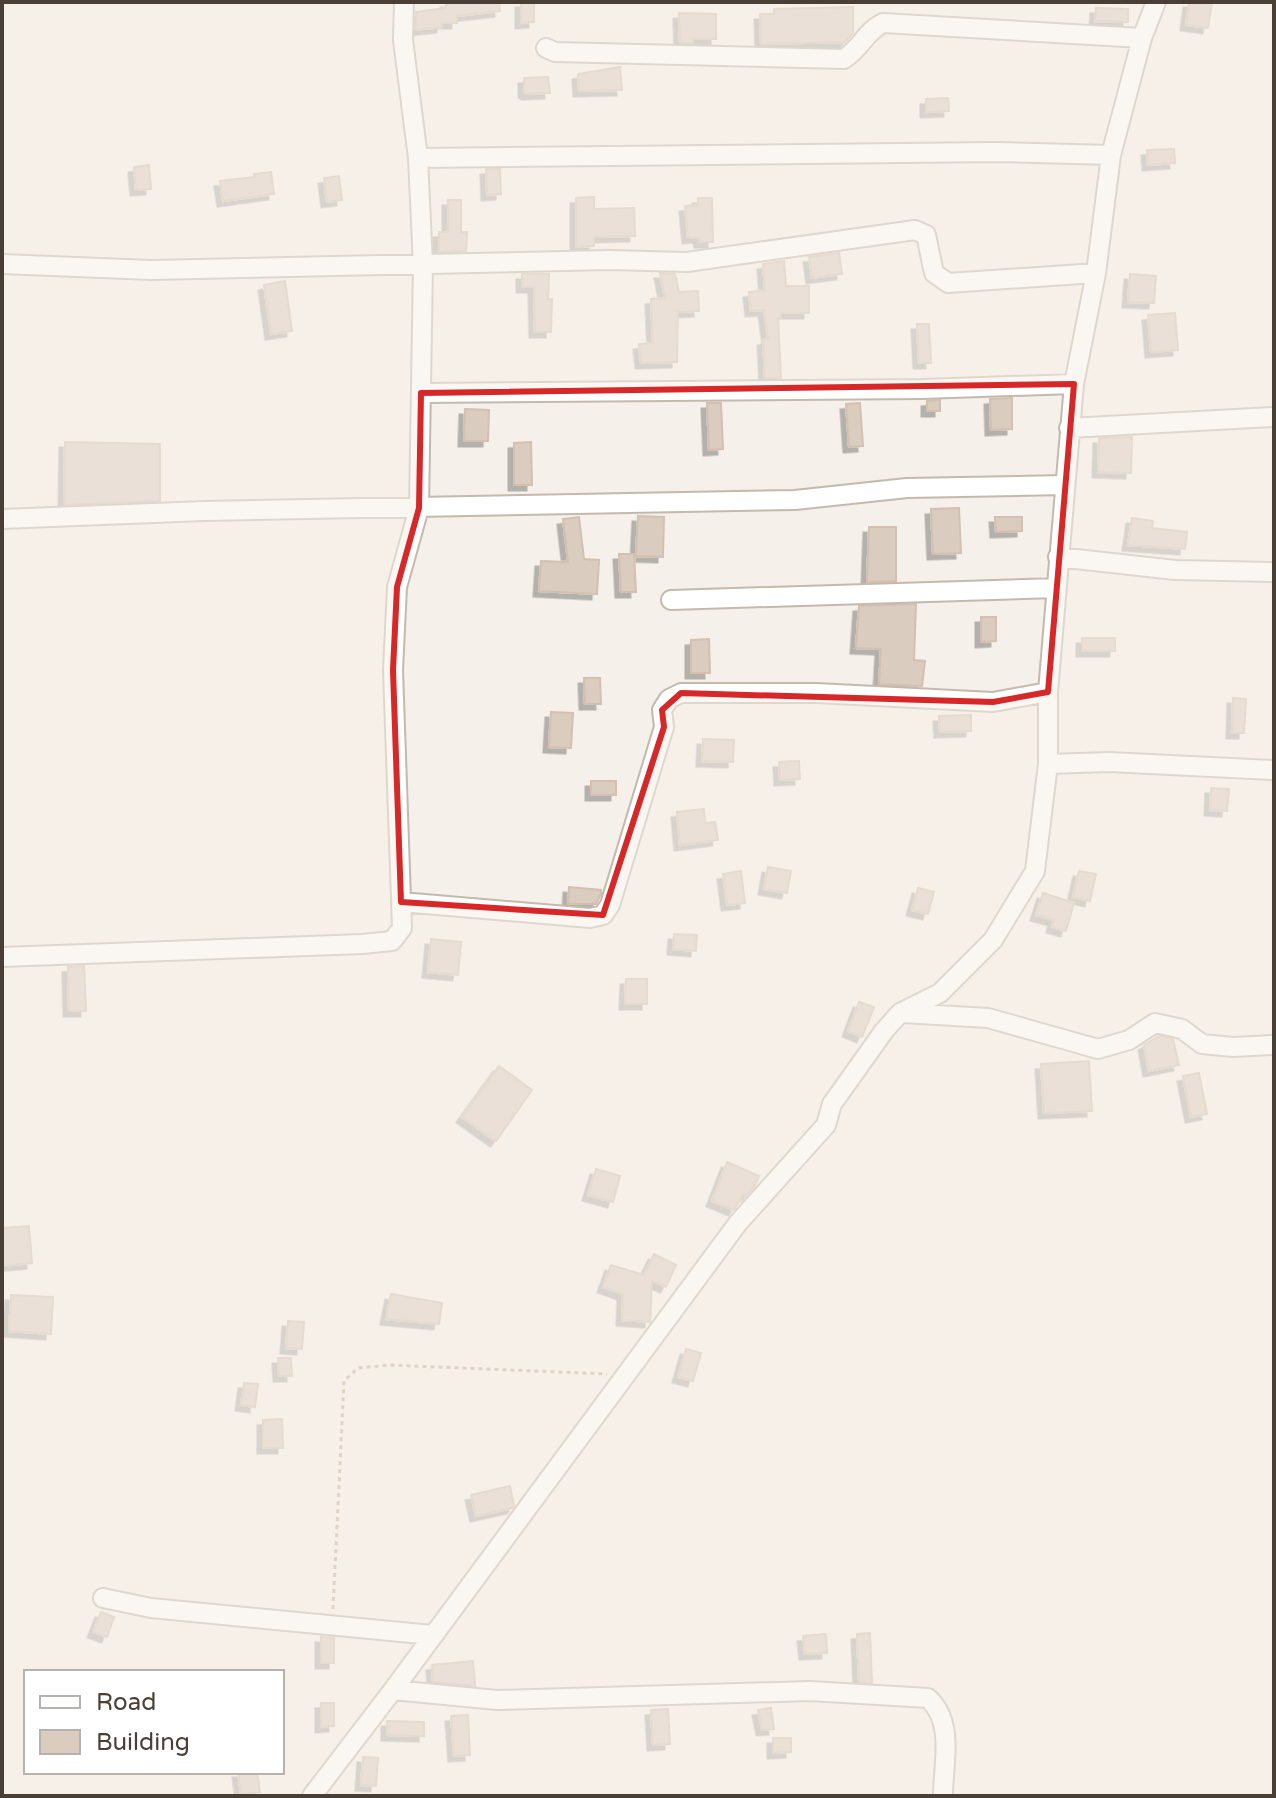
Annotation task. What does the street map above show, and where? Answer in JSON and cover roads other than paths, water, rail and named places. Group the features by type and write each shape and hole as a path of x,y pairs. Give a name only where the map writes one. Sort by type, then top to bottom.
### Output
{"street":[{"path":"2,957 392,941 402,928 393,670 397,587 419,508 423,265 418,158 403,40 404,2"},
{"path":"312,1796 738,1223 826,1125 832,1104 849,1078 900,1013 940,993 993,940 1035,871 1048,764 1048,692 1074,384 1096,273 1111,155 1142,38 1156,2"},
{"path":"546,48 555,52 844,59 859,49 873,28 883,23 1142,38"},
{"path":"418,158 996,152 1111,155"},
{"path":"2,264 151,270 609,260 687,262 915,230 926,235 934,273 948,283 1096,273"},
{"path":"421,393 922,389 1074,384"},
{"path":"1069,428 1274,417"},
{"path":"2,519 204,511 795,500 907,488 1065,485"},
{"path":"1058,557 1175,570 1274,572"},
{"path":"671,600 1057,588"},
{"path":"401,902 590,918 603,915 610,905 664,727 662,710 669,699 681,693 816,693 993,702 1048,692"},
{"path":"1048,764 1109,762 1274,770"},
{"path":"900,1013 988,1018 1098,1049 1129,1040 1155,1023 1182,1029 1202,1044 1233,1047 1274,1045"},
{"path":"103,1598 151,1608 432,1635"},
{"path":"393,1690 497,1700 810,1691 928,1698 940,1709 946,1734 943,1796"}]}
